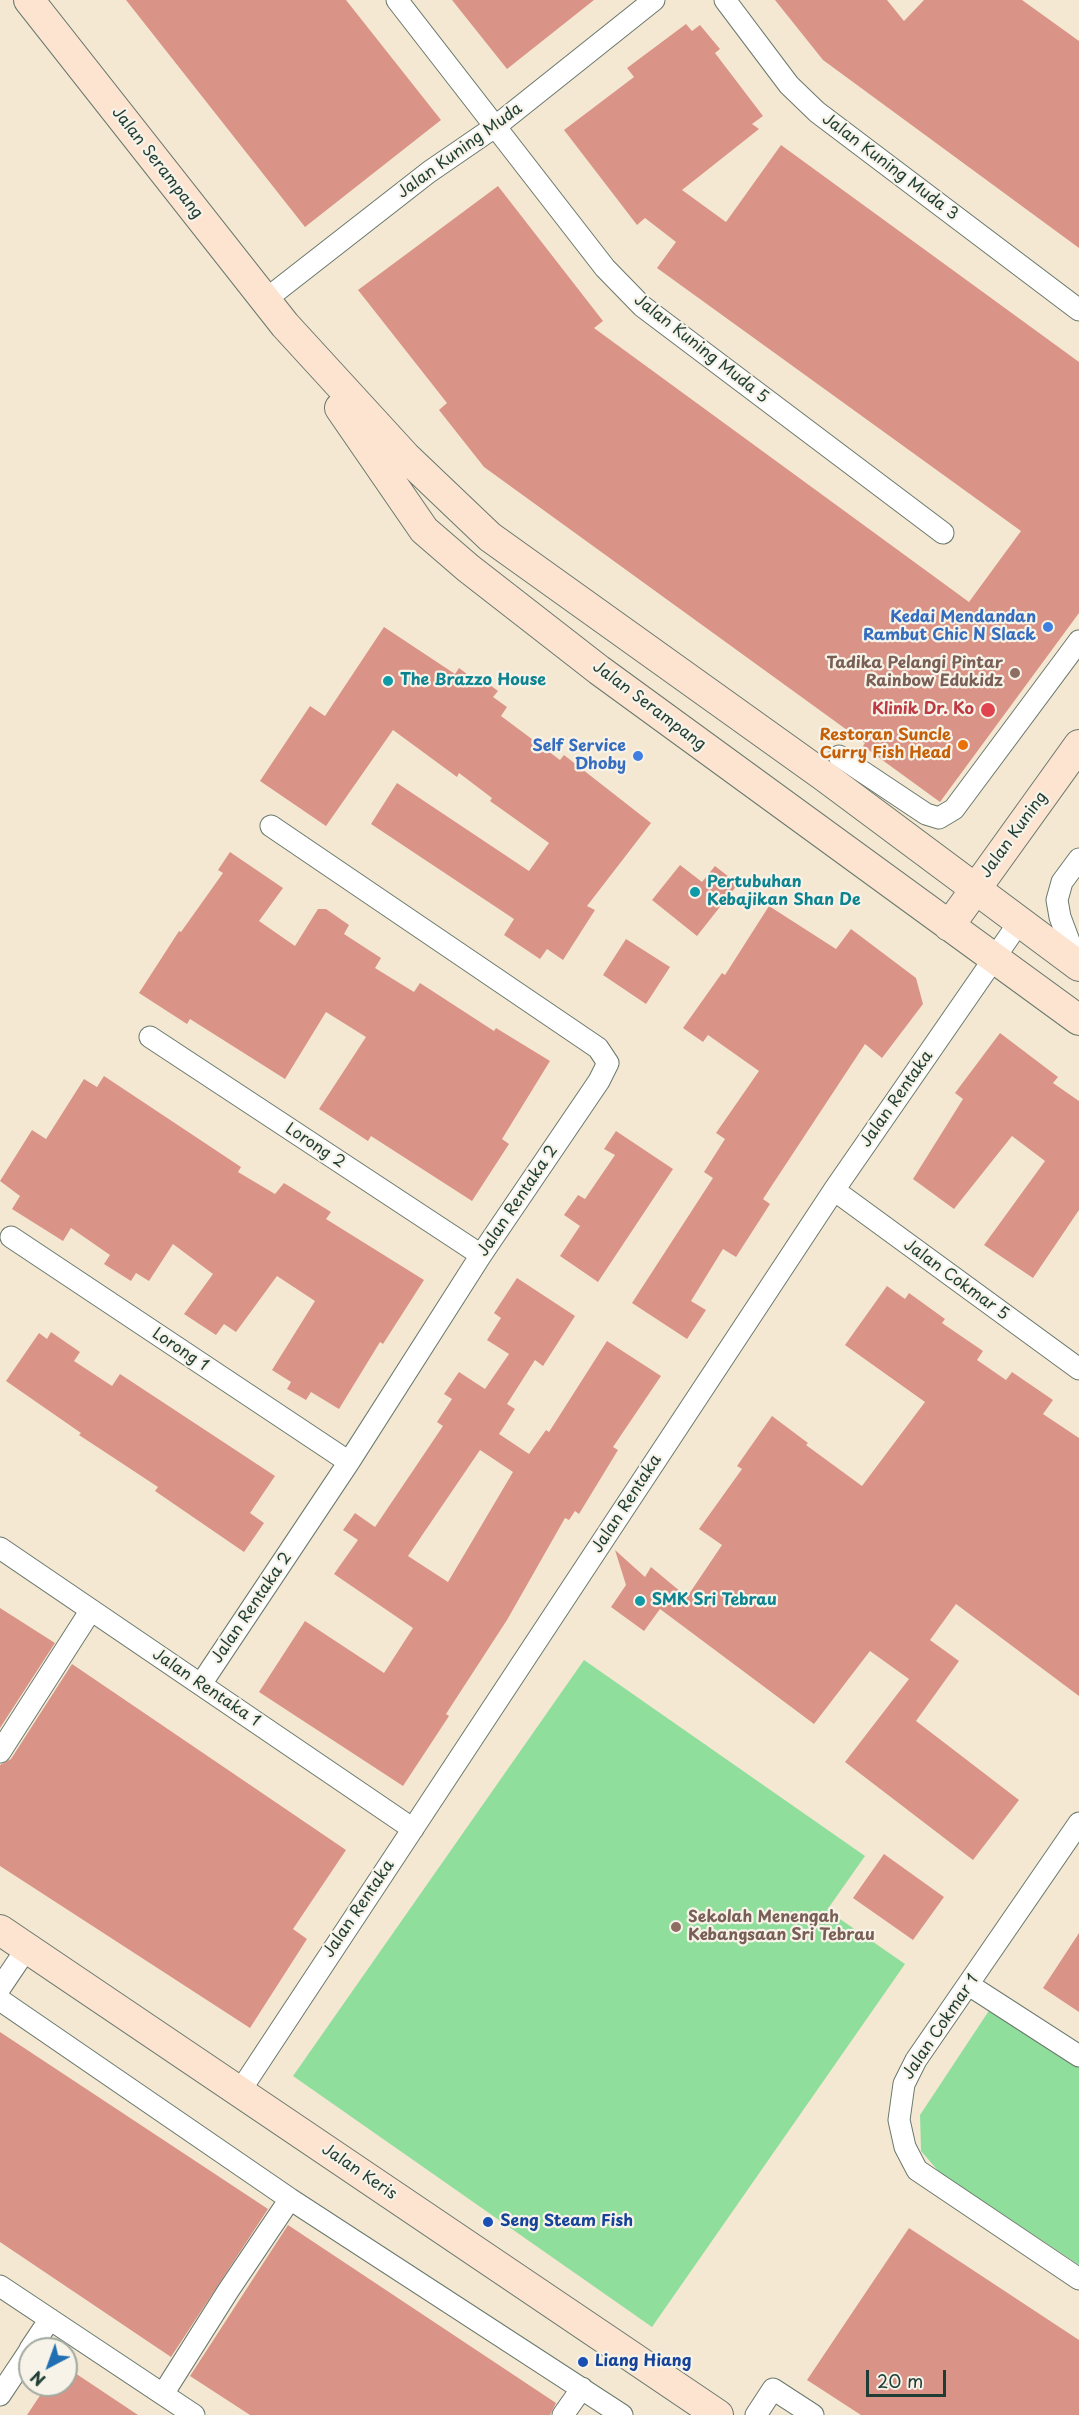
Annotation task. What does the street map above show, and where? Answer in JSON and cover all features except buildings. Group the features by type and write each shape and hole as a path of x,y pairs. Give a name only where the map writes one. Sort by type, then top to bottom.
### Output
{"main road":[{"name":"Jalan Serampang","path":"29,0 285,325 405,456 490,537 976,888 1079,966"},
{"name":"Jalan Serampang","path":"285,325 424,530 468,568 599,669 1079,1020"},
{"name":"Jalan Kuning","path":"950,926 1079,745"},
{"name":"Jalan Keris","path":"0,1930 718,2415"}],"street":[{"name":"Jalan Kuning Muda 5","path":"397,0 604,268 642,306 943,533"},
{"name":"Jalan Kuning Muda","path":"265,300 429,172 496,126 654,0"},
{"name":"Jalan Kuning Muda 3","path":"725,0 789,85 817,112 1079,310"},
{"path":"839,756 926,814 939,818 954,809 1079,641"},
{"name":"Jalan Rentaka 2","path":"201,1684 349,1462 481,1255 599,1081 608,1064 598,1048 271,826"},
{"path":"1079,859 1062,882 1058,900 1060,917 1079,966"},
{"name":"Jalan Rentaka","path":"240,2091 834,1190 1020,921"},
{"name":"Lorong 2","path":"150,1037 481,1255"},
{"name":"Jalan Cokmar 5","path":"834,1190 1079,1369"},
{"name":"Lorong 1","path":"11,1237 349,1462"},
{"name":"Jalan Rentaka 1","path":"0,1548 413,1829"},
{"path":"0,1752 91,1610"},
{"name":"Jalan Cokmar 1","path":"1079,1823 916,2060 904,2084 899,2120 905,2148 917,2170 1079,2279"},
{"path":"0,1988 27,1948"},
{"path":"969,1985 1079,2056"},
{"path":"0,2000 290,2199 622,2415"},
{"path":"163,2394 290,2199"},
{"path":"0,2286 195,2415"},
{"path":"38,2337 50,2319"},
{"path":"0,2395 18,2367"},
{"path":"563,2415 582,2388"},
{"path":"756,2415 774,2389 813,2415"}],"green space":[{"path":"584,1660 865,1856 827,1910 905,1964 652,2327 293,2076"},
{"path":"998,1997 1079,2049 1079,2265 940,2173 921,2151 920,2115"}],"place":[{"name":"Kedai Mendandan Rambut Chic N Slack","path":"1048,627"},
{"name":"Tadika Pelangi Pintar Rainbow Edukidz","path":"1015,673"},
{"name":"The Brazzo House","path":"388,681"},
{"name":"Klinik Dr. Ko","path":"988,710"},
{"name":"Restoran Suncle Curry Fish Head","path":"963,745"},
{"name":"Self Service Dhoby","path":"638,756"},
{"name":"Pertubuhan Kebajikan Shan De","path":"695,892"},
{"name":"SMK Sri Tebrau","path":"640,1601"},
{"name":"Sekolah Menengah Kebangsaan Sri Tebrau","path":"676,1927"},
{"name":"Seng Steam Fish","path":"488,2222"},
{"name":"Liang Hiang","path":"583,2362"}]}
